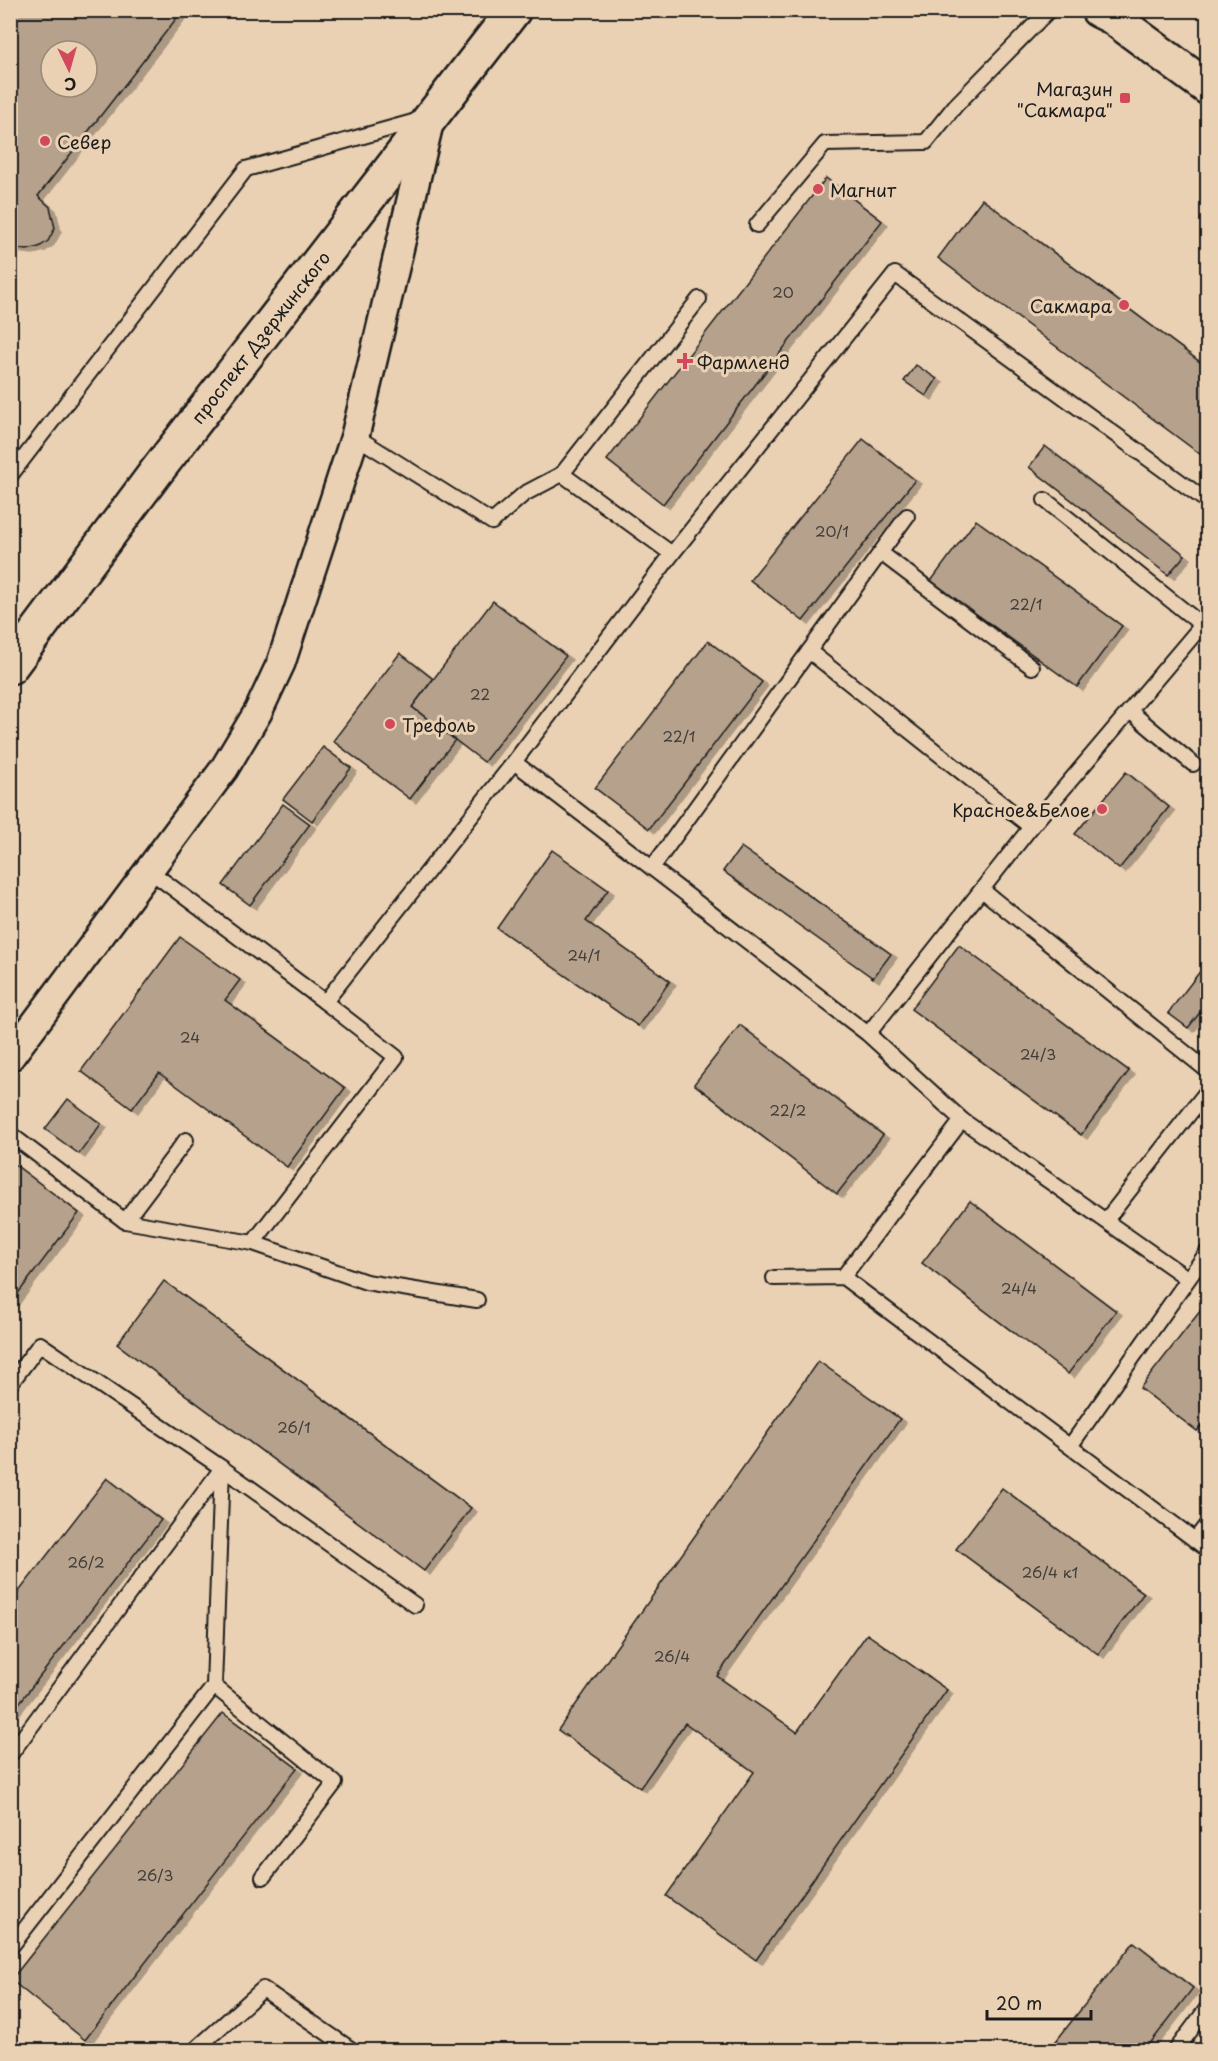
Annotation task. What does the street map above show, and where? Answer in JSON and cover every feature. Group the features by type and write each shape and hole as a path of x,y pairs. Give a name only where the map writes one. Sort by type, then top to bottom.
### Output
{"main road":[{"name":"проспект Дзержинского","path":"10,667 156,472 514,10"},
{"path":"1105,13 1208,88"}],"street":[{"path":"10,1057 224,769 258,712 281,663 355,436 431,117"}],"lane":[{"path":"757,225 825,144 926,142 954,106 1049,10"},
{"path":"10,476 246,169 431,117"},
{"path":"325,1002 514,762 672,554 896,274 1208,502"},
{"path":"355,436 492,522 525,494 562,474 699,298"},
{"path":"562,474 672,554"},
{"path":"868,1034 1031,827 1131,712 1205,621 1045,500"},
{"path":"652,868 907,516"},
{"path":"882,553 1032,667"},
{"path":"809,651 1031,827"},
{"path":"1131,712 1193,764"},
{"path":"514,762 868,1034 962,1120 1107,1219 1187,1278"},
{"path":"150,871 396,1057 253,1243"},
{"path":"982,890 1208,1071"},
{"path":"1107,1219 1208,1090"},
{"path":"843,1277 962,1120"},
{"path":"10,1134 125,1221 253,1243 366,1282 477,1300"},
{"path":"125,1221 186,1140"},
{"path":"1071,1445 1208,1251"},
{"path":"774,1278 843,1277 1071,1445 1208,1550"},
{"path":"10,1384 40,1344 222,1468 415,1605"},
{"path":"10,1948 214,1686 222,1468"},
{"path":"10,1755 222,1468"},
{"path":"1195,1540 1208,1523"},
{"path":"214,1686 334,1783 263,1877"},
{"path":"195,2050 263,1989 352,2050"},
{"path":"1176,2050 1208,2007"}],"building":[{"name":"Север","path":"10,10 183,10 38,196 50,207 55,228 48,241 39,247 27,250 10,248"},
{"path":"826,178 882,221 663,504 607,460"},
{"path":"982,199 1208,368 1208,460 938,258"},
{"path":"916,365 937,379 926,396 904,381"},
{"path":"863,439 915,480 803,621 750,580"},
{"path":"1045,446 1185,555 1168,575 1029,467"},
{"path":"976,520 1122,626 1077,687 931,581"},
{"path":"493,601 566,656 484,762 412,707"},
{"path":"708,641 762,682 649,829 595,788"},
{"name":"Трефоль","path":"400,653 433,679 412,707 455,740 410,799 333,741"},
{"path":"323,747 351,768 312,821 283,799"},
{"path":"1126,772 1169,807 1119,869 1075,834"},
{"path":"283,804 310,824 250,905 223,885"},
{"path":"741,847 891,954 873,978 723,871"},
{"path":"552,850 608,890 586,921 670,981 638,1026 497,928"},
{"path":"180,937 240,980 225,1000 345,1088 287,1167 159,1073 132,1109 81,1071"},
{"path":"959,945 1129,1071 1081,1135 911,1009"},
{"path":"1208,961 1208,1002 1188,1028 1168,1013"},
{"path":"740,1025 883,1135 837,1194 694,1084"},
{"path":"68,1099 101,1124 79,1154 45,1129"},
{"path":"10,1161 79,1213 10,1304"},
{"path":"970,1201 1116,1311 1068,1374 922,1263"},
{"path":"164,1281 471,1508 424,1571 117,1344"},
{"path":"1208,1301 1208,1417 1197,1431 1140,1388"},
{"path":"818,1361 900,1419 717,1676 797,1732 867,1634 947,1690 756,1960 666,1896 754,1772 685,1723 640,1788 558,1730"},
{"path":"107,1478 161,1520 10,1715 10,1603"},
{"path":"1002,1488 1144,1593 1098,1654 956,1549"},
{"path":"223,1713 297,1768 85,2040 11,1980"},
{"path":"1134,1942 1193,1988 1145,2050 1049,2050"}],"place":[{"name":"Магазин \"Сакмара\"","path":"1125,98"},
{"name":"Север","path":"45,141"},
{"name":"Магнит","path":"818,189"},
{"name":"Сакмара","path":"1124,305"},
{"name":"Фармленд","path":"685,361"},
{"name":"Трефоль","path":"390,724"},
{"name":"Красное&Белое","path":"1102,809"}]}
